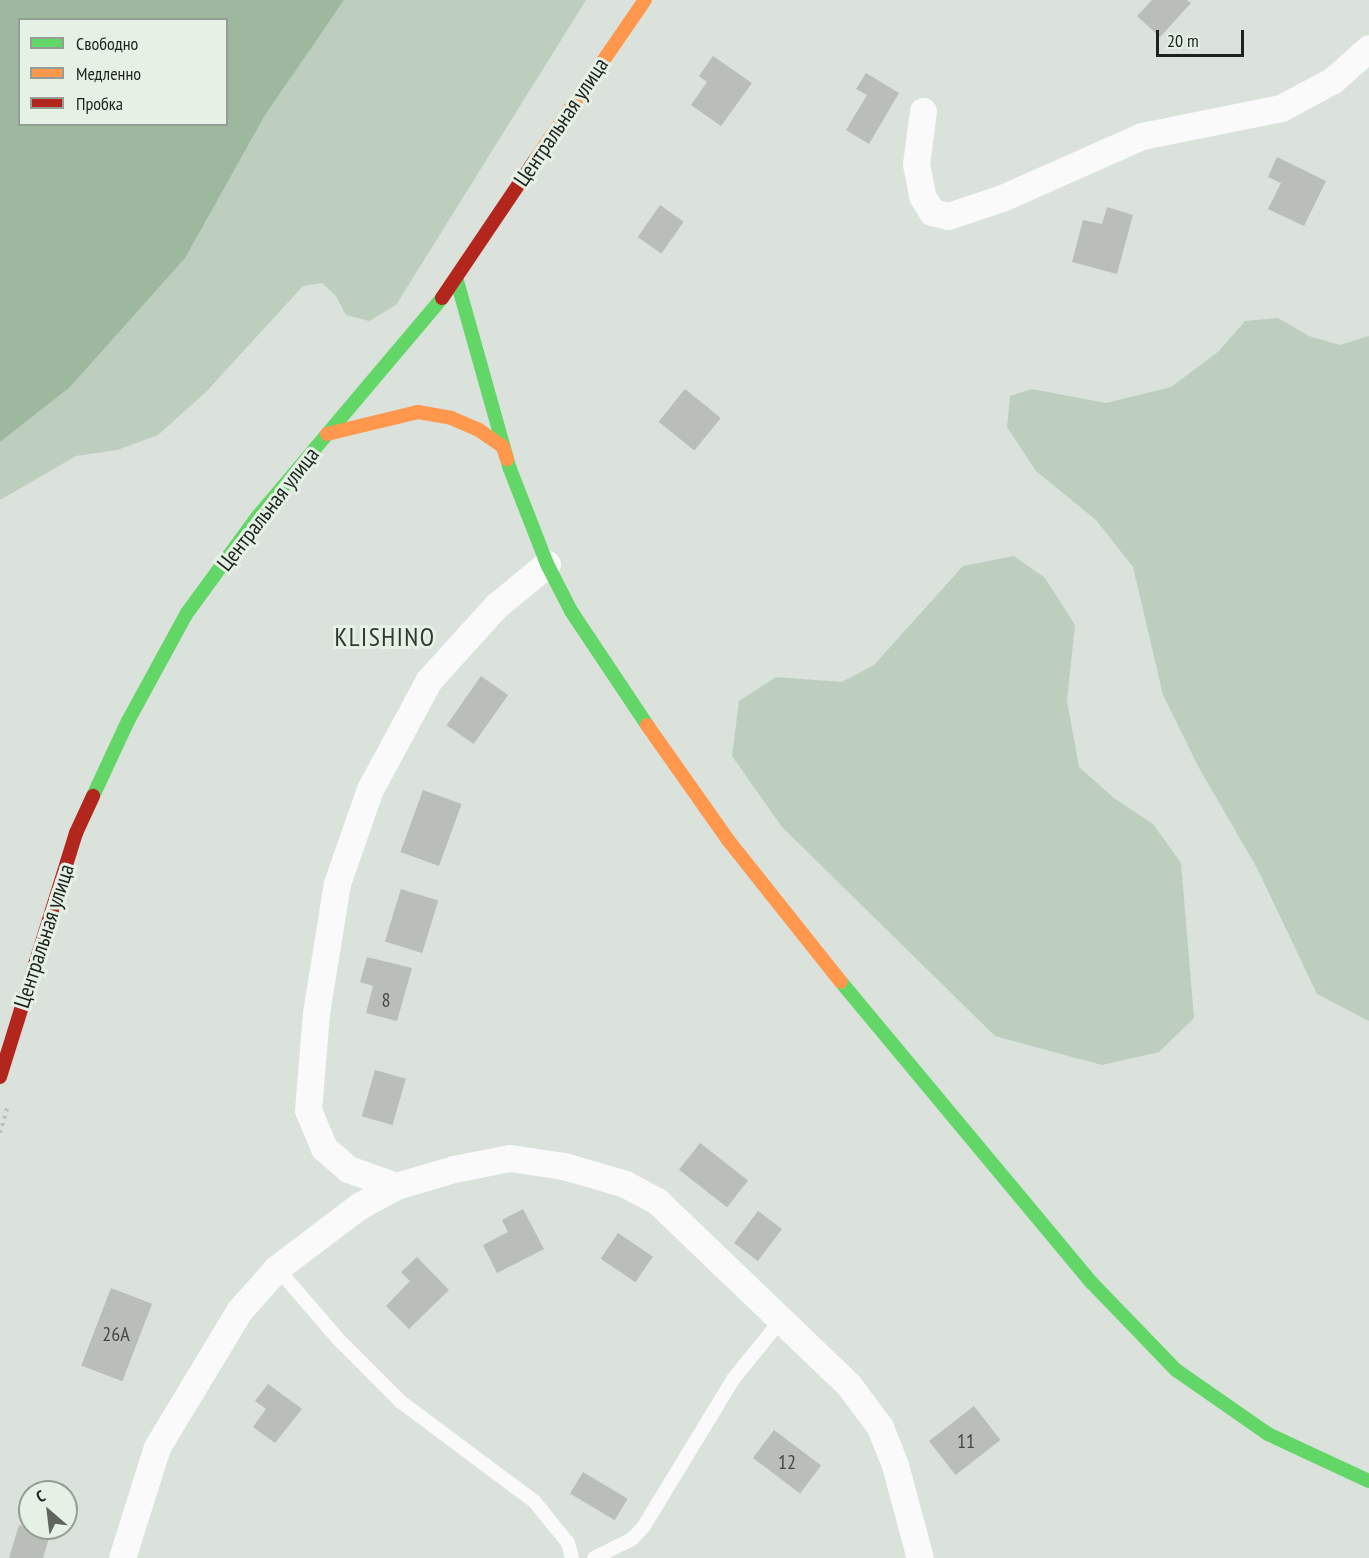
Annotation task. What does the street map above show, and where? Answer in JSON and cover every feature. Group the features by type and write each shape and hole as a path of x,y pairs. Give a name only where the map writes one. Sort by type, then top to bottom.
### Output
{"main road":[{"name":"Центральная улица","path":"0,1077 76,833 128,721 188,613 258,516 457,281 573,102 645,0"},
{"path":"457,281 510,469"},
{"path":"327,434 389,416 418,412 451,418 502,447 547,564 571,611 616,682 728,840 832,972 1092,1283 1176,1370 1268,1434 1369,1481"}],"street":[{"path":"922,111 916,164 922,196 932,212 948,216 1002,198 1142,136 1281,108 1333,80 1369,48"},
{"path":"396,1186 348,1169 324,1148 308,1110 316,1013 337,883 370,789 429,680 496,606 547,564"},
{"path":"122,1558 157,1447 239,1311 277,1268 359,1206 396,1186 454,1169 510,1158 564,1166 625,1184 657,1201 782,1319 848,1384 880,1427 896,1465 920,1558"}],"lane":[{"path":"277,1268 339,1340 401,1402 534,1501 568,1543 572,1558"},
{"path":"594,1558 632,1539 644,1526 734,1378 782,1319"}],"path":[{"path":"0,1133 10,1099"}],"shaded area":[{"path":"0,0 344,0 265,115 185,258 69,388 0,442"},
{"path":"344,0 586,0 396,305 369,321 346,315 336,296 322,283 303,286 206,392 158,435 117,450 76,456 0,500 0,442 69,388"},
{"path":"1278,318 1309,336 1340,345 1369,336 1369,1021 1317,994 1257,868 1199,768 1163,695 1133,567 1096,520 1036,471 1007,427 1010,396 1032,389 1106,403 1171,387 1219,351 1245,321"},
{"path":"1014,556 1045,578 1075,625 1067,701 1079,767 1114,798 1153,824 1181,863 1194,1018 1159,1052 1102,1065 995,1036 782,827 732,756 739,701 776,677 842,682 874,665 963,566"}],"building":[{"path":"1152,0 1187,0 1191,3 1160,37 1137,16"},
{"path":"713,56 752,83 721,126 691,105 707,82 699,76"},
{"path":"866,73 899,93 869,144 846,130 867,95 856,89"},
{"path":"1277,157 1326,181 1304,226 1268,209 1281,183 1268,177"},
{"path":"660,205 684,222 661,254 638,237"},
{"path":"1107,207 1133,215 1117,274 1072,262 1083,220 1102,224"},
{"path":"685,389 721,418 694,451 659,422"},
{"path":"481,676 508,695 474,744 447,725"},
{"path":"423,790 462,804 439,866 400,852"},
{"path":"401,889 438,900 422,953 385,942"},
{"path":"367,957 412,968 397,1021 366,1013 373,986 360,982"},
{"path":"375,1070 406,1079 393,1125 362,1116"},
{"path":"700,1143 748,1181 727,1207 679,1170"},
{"path":"523,1209 544,1249 497,1273 483,1245 508,1232 502,1220"},
{"path":"758,1211 782,1229 758,1261 734,1243"},
{"path":"618,1233 653,1256 635,1282 601,1259"},
{"path":"417,1257 449,1290 409,1329 386,1306 410,1281 401,1272"},
{"path":"111,1288 152,1304 122,1381 81,1365"},
{"path":"268,1384 302,1409 275,1443 253,1427 266,1409 255,1401"},
{"path":"974,1406 1000,1440 956,1475 929,1441"},
{"path":"774,1430 821,1466 800,1493 753,1458"},
{"path":"583,1472 628,1499 615,1520 570,1493"},
{"path":"18,1528 18,1540 48,1540 43,1558 9,1558"}],"traffic: fast":[{"path":"457,281 510,469 547,564 571,611 647,725"},
{"path":"93,796 128,721 187,613 258,516 442,298"},
{"path":"841,982 1092,1283 1176,1370 1268,1434 1369,1481"}],"traffic: slow":[{"path":"535,160 645,0"},
{"path":"327,434 418,412 451,418 479,430 503,447 507,459"},
{"path":"647,725 728,840 841,982"}],"traffic: jam":[{"path":"442,298 535,160"},
{"path":"0,1077 76,833 93,796"}],"district":[{"name":"KLISHINO","path":"385,637"}]}
